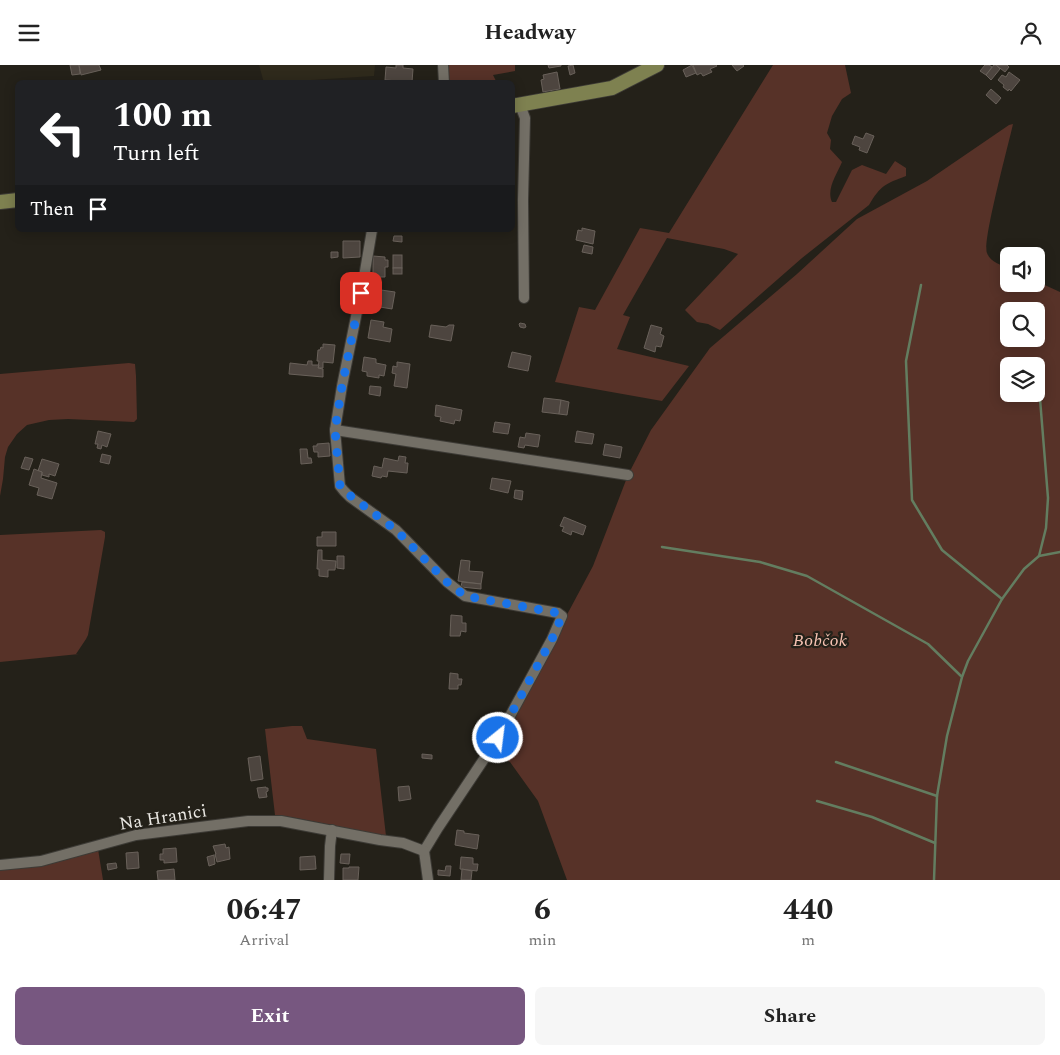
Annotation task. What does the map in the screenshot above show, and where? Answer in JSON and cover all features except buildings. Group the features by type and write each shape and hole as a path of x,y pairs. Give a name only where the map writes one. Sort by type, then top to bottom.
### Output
{"street":[{"path":"443,65 444,80"},
{"path":"524,298 525,118 516,105 612,88 657,65"},
{"path":"0,201 15,200"},
{"path":"372,232 335,430 340,486 396,530 447,582 465,596 558,613 562,616 552,639 498,738 424,851 428,880"},
{"path":"335,430 628,475"},
{"name":"Na Hranici","path":"0,865 41,861 136,835 248,821 281,821 403,843 424,851"},
{"path":"329,880 332,830"}],"shaded area":[{"path":"259,65 375,65 374,76 311,80 263,80"}],"green space":[{"path":"448,65 515,65 515,71 493,75 496,80 449,80"},
{"path":"773,65 845,65 851,93 842,99 832,116 827,133 831,140 830,149 842,162 831,187 832,202 836,202 852,170 862,165 886,174 895,161 906,168 906,176 884,186 869,205 802,258 720,330 708,324 697,322 685,310 738,254 724,249 667,238 623,315 630,317 617,349 689,366 662,401 555,382 579,307 595,310 640,228 669,233"},
{"name":"Bobčok","path":"1013,124 988,231 987,253 993,261 1000,264 1000,292 1045,292 1045,285 1060,292 1060,880 567,880 538,801 510,762 493,753 593,566 628,475 651,430 710,348 797,274 857,219 927,181"},
{"path":"135,364 137,419 134,422 49,420 27,425 17,434 8,447 0,496 0,374"},
{"path":"101,530 105,532 105,537 88,635 76,654 79,654 0,662 0,535"},
{"path":"302,726 307,739 376,749 386,836 275,815 265,729"},
{"path":"98,849 103,880 0,880 0,870 39,864"}],"waterway":[{"path":"921,285 906,361 912,500 942,550 1002,599"},
{"path":"1039,556 1046,528 1048,498 1040,402"},
{"path":"662,547 760,562 807,576 928,644 961,676"},
{"path":"934,880 937,796 947,736 968,661 1002,599 1024,569 1039,556 1060,552"},
{"path":"836,762 937,796"},
{"path":"817,801 872,817 935,843"}],"route":[{"path":"361,293 335,430 340,486 350,497 396,530 447,582 465,596 558,613 562,616 552,639 498,738"}]}
